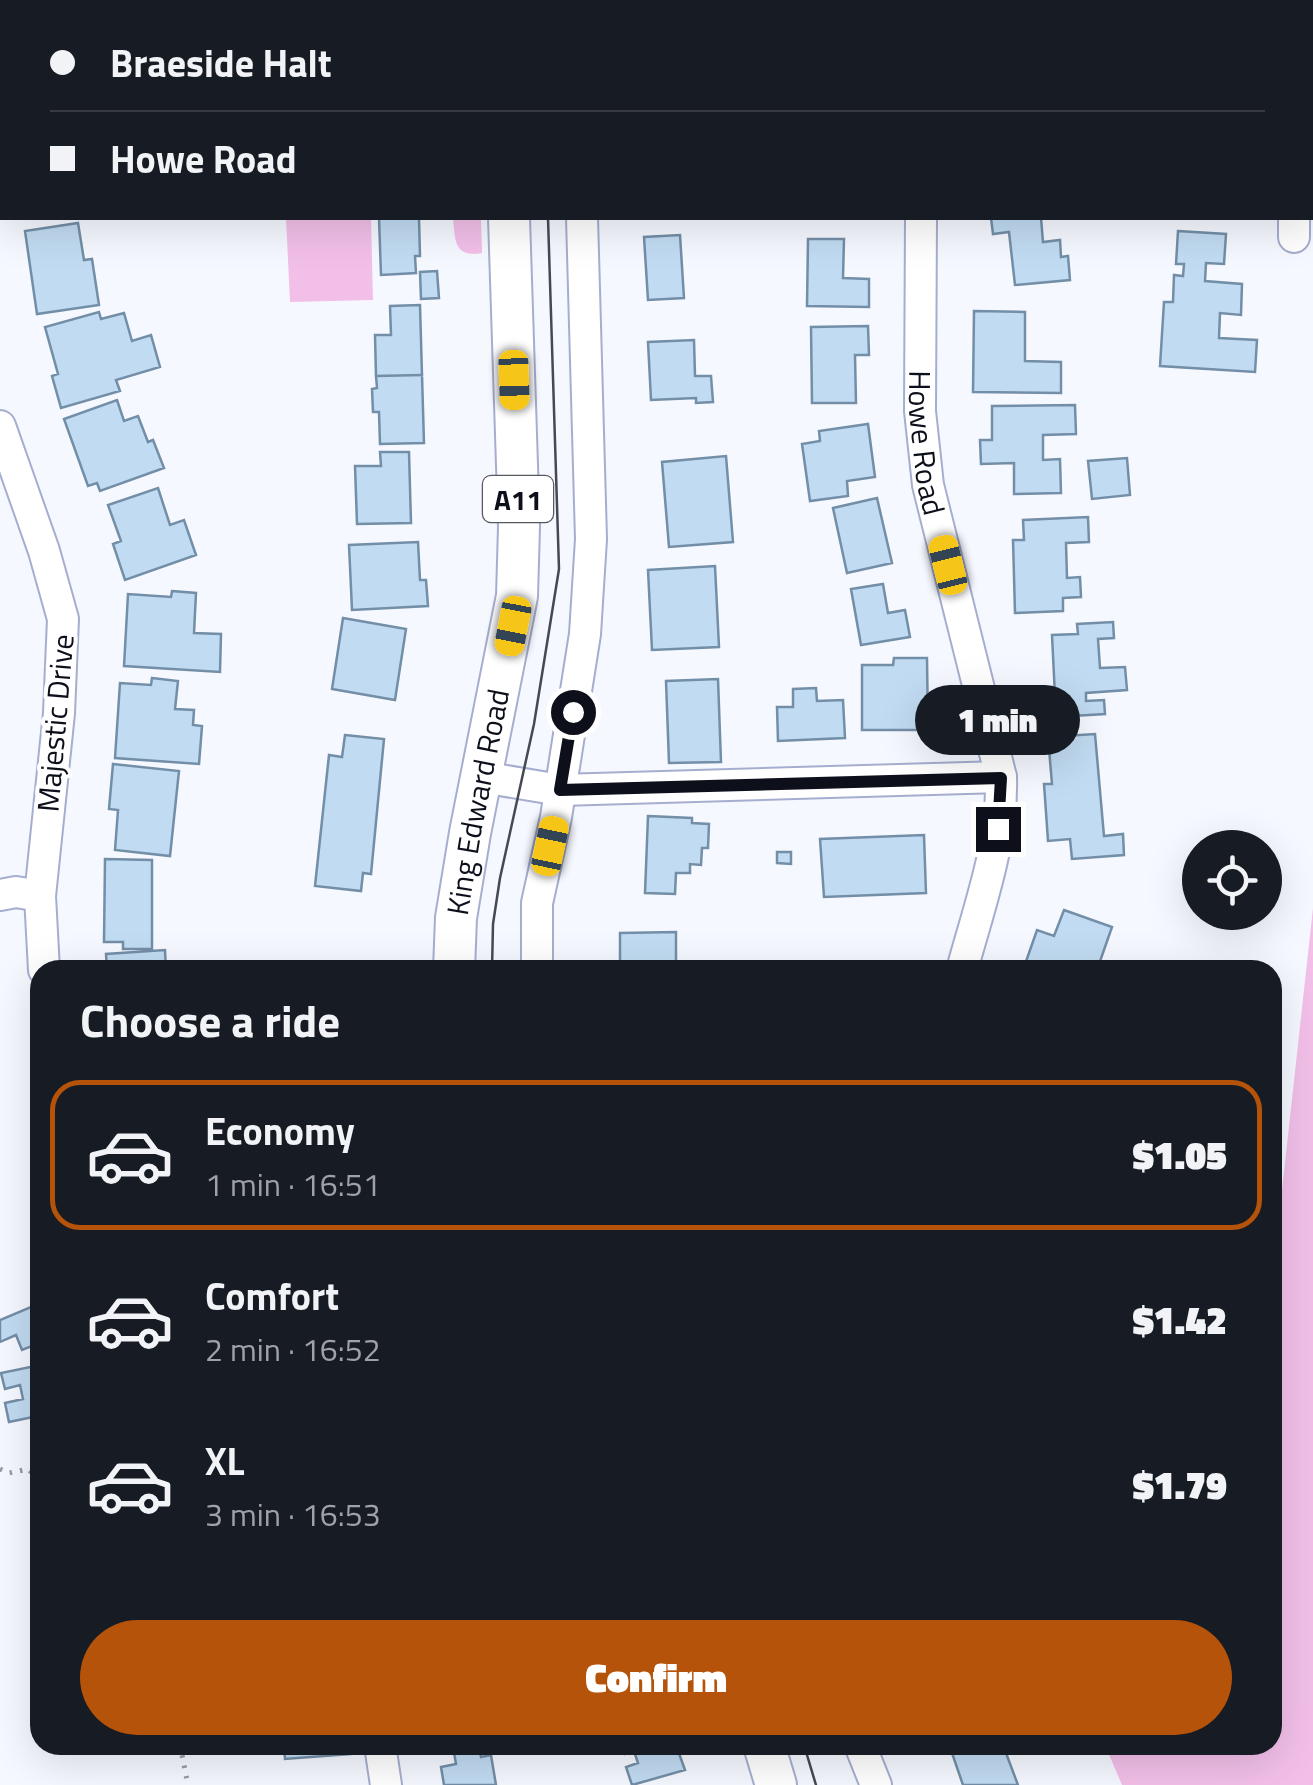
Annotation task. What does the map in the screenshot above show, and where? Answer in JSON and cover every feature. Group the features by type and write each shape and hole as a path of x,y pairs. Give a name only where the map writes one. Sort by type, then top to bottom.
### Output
{"main road":[{"name":"King Edward Road","path":"454,960 456,918 513,626 520,555 509,220"},
{"path":"767,1755 776,1785"}],"street":[{"path":"537,960 537,903 585,634 591,539 582,220"},
{"name":"Howe Road","path":"921,220 920,411 928,485 1001,778 1002,802 994,855 965,960"},
{"name":"Majestic Drive","path":"0,426 44,551 63,619 40,896 43,960"},
{"path":"482,777 560,790 1001,778"},
{"path":"0,894 40,896"},
{"path":"382,1755 386,1785"},
{"path":"864,1755 876,1785"}],"path":[{"path":"0,1469 10,1473 30,1471"},
{"path":"182,1755 188,1785"}],"shaded area":[{"path":"286,220 371,220 373,300 290,302"},
{"path":"453,220 481,220 482,253 466,253 456,240"},
{"path":"1313,908 1313,1785 1122,1785 1109,1755 1282,1755 1282,1190"}],"building":[{"path":"379,220 419,220 420,256 415,256 416,273 381,275"},
{"path":"991,220 1041,220 1043,242 1060,240 1061,257 1068,256 1070,280 1015,285 1009,232 993,234"},
{"path":"78,223 84,260 92,259 99,305 37,314 25,231"},
{"path":"1178,231 1226,234 1224,264 1206,263 1205,281 1242,284 1241,315 1220,313 1219,338 1257,340 1255,372 1160,366 1164,302 1173,302 1174,275 1183,276 1184,264 1176,264"},
{"path":"680,235 684,298 648,300 644,237"},
{"path":"808,239 844,239 843,278 869,279 869,307 807,306"},
{"path":"437,271 439,298 421,299 420,272"},
{"path":"420,305 422,375 376,376 375,335 391,335 390,306"},
{"path":"974,311 1025,312 1025,361 1061,362 1061,393 973,392"},
{"path":"99,312 101,319 124,313 132,341 151,335 160,367 116,380 120,391 61,408 52,376 58,374 45,327"},
{"path":"868,326 869,355 855,355 856,403 812,403 811,327"},
{"path":"694,340 695,376 711,376 713,402 696,403 696,398 651,400 648,342"},
{"path":"422,375 424,443 380,444 379,412 373,412 376,376"},
{"path":"117,400 124,421 138,416 164,468 100,491 97,483 88,486 64,419"},
{"path":"1075,405 1076,434 1043,435 1043,460 1060,459 1061,493 1014,494 1014,463 981,464 980,440 992,440 992,406"},
{"path":"868,424 875,477 847,481 848,496 810,501 802,444 820,441 819,431"},
{"path":"380,452 409,452 411,523 357,524 355,466 381,466"},
{"path":"726,456 733,542 669,547 662,462"},
{"path":"1127,458 1130,495 1092,499 1088,461"},
{"path":"158,488 170,525 184,520 196,555 125,580 113,544 121,541 108,505"},
{"path":"877,498 892,563 847,573 833,508"},
{"path":"1088,517 1089,542 1066,543 1067,578 1080,577 1081,597 1063,598 1063,611 1015,613 1013,540 1024,540 1023,520"},
{"path":"418,542 420,580 426,580 428,606 352,610 349,545"},
{"path":"715,566 719,647 652,650 648,570"},
{"path":"883,584 888,613 905,610 910,637 861,645 851,589"},
{"path":"172,591 196,593 194,633 221,634 220,672 124,666 128,594 171,597"},
{"path":"343,618 406,629 395,700 332,689"},
{"path":"1113,622 1114,638 1098,639 1100,668 1125,667 1127,690 1086,693 1086,701 1104,700 1105,714 1056,717 1052,635 1078,634 1077,624"},
{"path":"894,658 927,658 928,730 862,730 862,665 893,665"},
{"path":"152,678 178,681 175,709 194,710 193,725 202,726 199,764 115,758 120,683 151,685"},
{"path":"718,679 721,762 669,763 666,681"},
{"path":"816,688 817,701 843,700 845,738 778,741 777,707 793,707 793,689"},
{"path":"1095,734 1104,836 1123,834 1124,855 1072,859 1070,839 1048,841 1044,784 1052,784 1048,737"},
{"path":"345,735 384,739 371,874 363,873 361,891 315,886 329,755 342,757"},
{"path":"113,764 179,771 170,856 115,850 118,810 109,809"},
{"path":"648,816 692,818 692,823 709,824 708,848 702,848 701,865 690,864 690,873 676,873 675,894 645,893"},
{"path":"924,835 926,893 824,897 820,839"},
{"path":"777,852 791,852 791,864 777,863"},
{"path":"105,859 152,860 152,949 123,949 123,942 104,942"},
{"path":"1064,910 1112,927 1100,960 1026,960 1037,930 1054,936"},
{"path":"676,932 676,960 620,960 620,933"},
{"path":"165,950 166,960 106,960 106,954"},
{"path":"30,1307 30,1347 22,1350 16,1335 0,1342 0,1320"},
{"path":"30,1367 30,1418 9,1422 5,1403 23,1399 20,1385 5,1389 1,1373"},
{"path":"285,1755 337,1755 285,1759"},
{"path":"454,1755 491,1755 496,1785 444,1785 441,1767 456,1764"},
{"path":"635,1755 680,1755 685,1770 632,1785 626,1767 638,1763"},
{"path":"953,1755 1007,1755 1018,1785 963,1785"}],"tram line":[{"path":"492,960 500,878 534,724 559,569 548,220"},
{"path":"807,1755 816,1785"}],"route":[{"path":"573,712 560,790 1001,778 998,829"}]}
